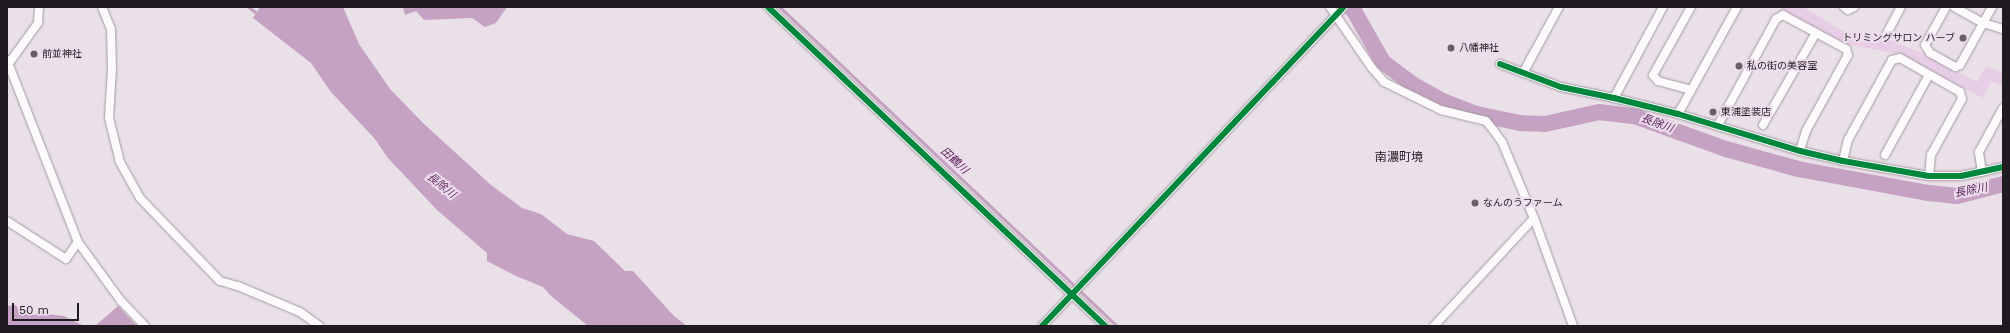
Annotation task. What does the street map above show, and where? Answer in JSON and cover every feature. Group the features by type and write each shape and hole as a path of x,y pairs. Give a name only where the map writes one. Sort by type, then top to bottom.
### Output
{"street":[{"path":"39,7 38,22 8,63 78,242 121,301 145,326"},
{"path":"102,7 111,29 112,70 108,118 120,162 140,198 220,281 238,286 300,312 319,326"},
{"path":"768,7 1076,291 1105,326"},
{"path":"1330,7 1341,10 1372,68 1384,82 1441,110 1486,121 1502,142 1534,218 1573,326"},
{"path":"1523,73 1559,7"},
{"path":"1691,7 1653,75 1658,81 1692,90"},
{"path":"1678,114 1737,7"},
{"path":"1844,7 1848,10 1854,7"},
{"path":"1885,37 1901,7"},
{"path":"1946,7 1925,45 1930,53 1955,66 1960,65 1992,7"},
{"path":"1954,7 1983,23 2003,29"},
{"path":"1614,98 1661,8"},
{"path":"1042,326 1341,10"},
{"path":"1718,125 1776,19 1783,15 1846,49 1848,55 1806,131 1800,151"},
{"path":"1763,125 1816,33"},
{"path":"1843,161 1848,140 1892,60 1900,58 1960,92 1962,99 1931,155 1929,176"},
{"path":"1500,64 1561,87 1678,114 1800,151 1843,161 1929,176 1961,176 2003,167"},
{"path":"1885,155 1929,75"},
{"path":"1982,172 1979,152 2003,108"},
{"path":"1434,326 1534,218"},
{"path":"7,220 66,259 78,242"}],"shaded area":[{"path":"1778,7 1803,7 1845,32 1893,41 1927,55 1977,82 1986,66 2003,73 2003,86 1991,81 1983,98 1898,54 1845,44"}],"water":[{"path":"260,7 343,7 359,44 390,89 424,124 491,185 522,208 541,214 567,234 594,241 625,271 633,271 674,316 687,326 588,326 550,295 543,287 516,276 487,261 487,253 437,210 387,157 375,139 331,92 311,63 253,18"},
{"path":"403,7 507,7 496,23 485,27 472,18 424,20 416,11 405,15"},
{"path":"16,305 19,310 29,315 47,314 64,316 84,326 7,326 7,306"},
{"path":"118,306 137,326 95,326"}],"waterway":[{"path":"249,7 258,14"},
{"name":"田鶴川","path":"780,7 1117,326"},
{"name":"長除川","path":"1350,7 1354,11 1383,62 1412,84 1445,102 1477,114 1520,123 1545,124 1599,112 1637,117 1726,149 1798,169 1929,193 1957,196 2003,184"}],"cycle path":[{"path":"768,7 1105,326"},
{"path":"1042,326 1344,7"},
{"path":"1500,64 1561,87 1678,114 1800,151 1843,161 1929,176 1961,176 2003,167"}],"place":[{"name":"トリミングサロン ハーブ","path":"1963,38"},
{"name":"八幡神社","path":"1451,48"},
{"name":"前並神社","path":"34,54"},
{"name":"私の街の美容室","path":"1739,66"},
{"name":"東浦塗装店","path":"1713,112"},
{"name":"なんのうファーム","path":"1475,203"}],"district":[{"name":"南濃町境","path":"1399,158"}]}
